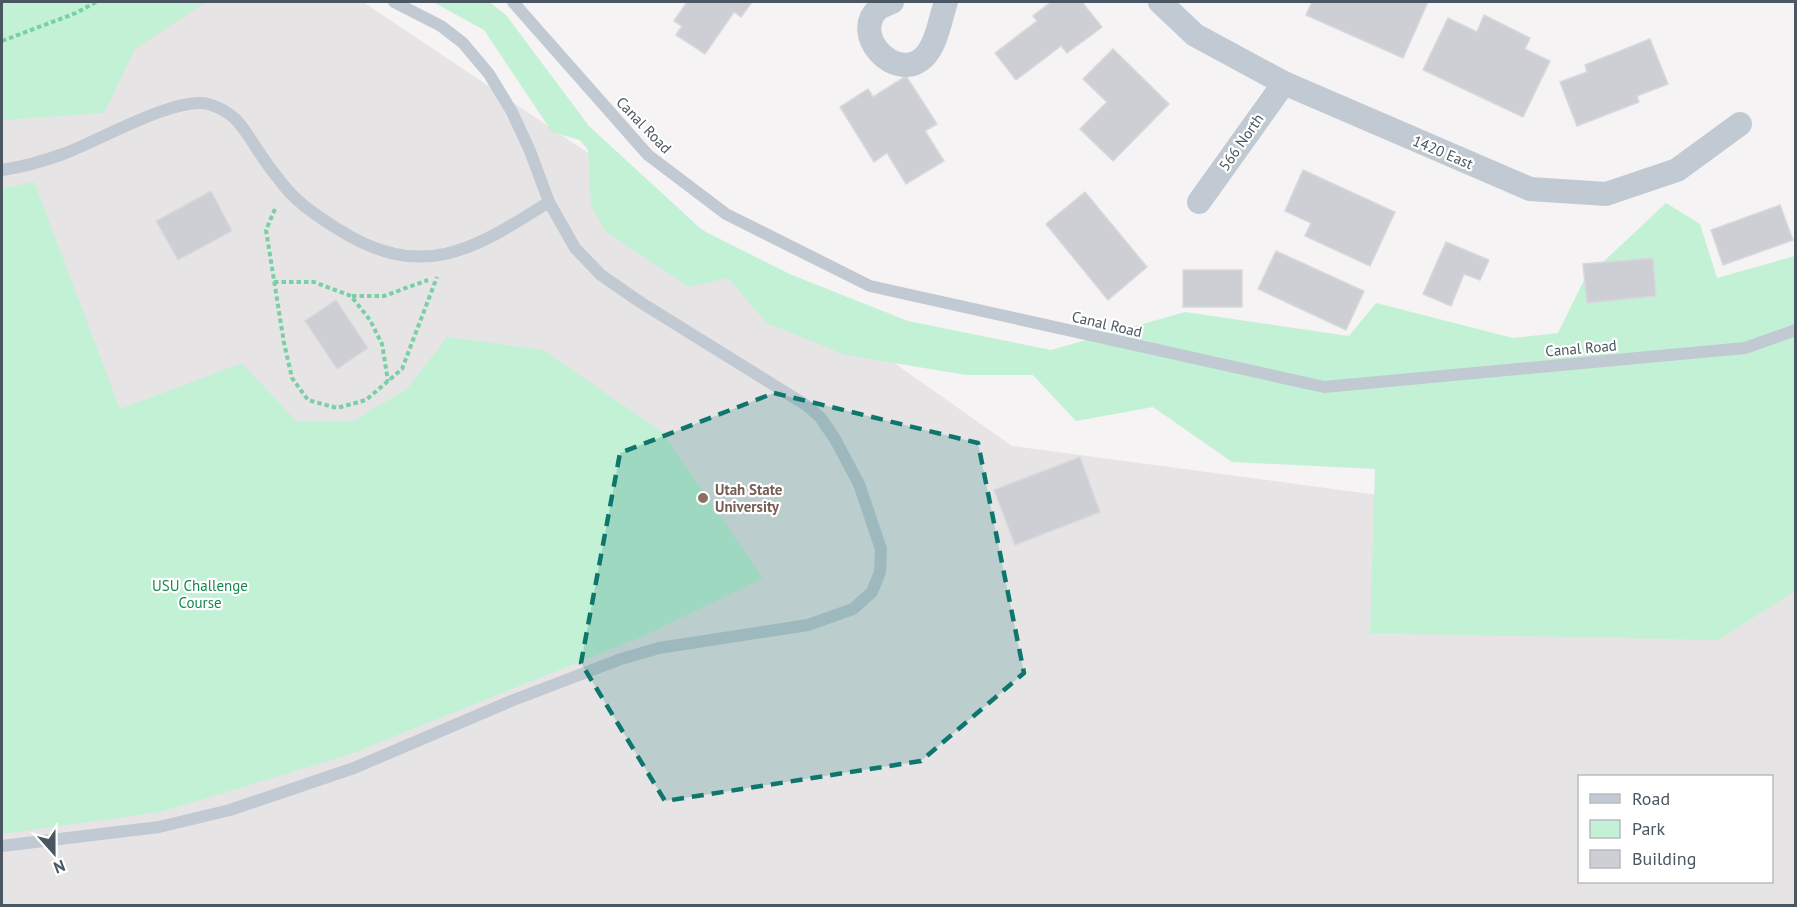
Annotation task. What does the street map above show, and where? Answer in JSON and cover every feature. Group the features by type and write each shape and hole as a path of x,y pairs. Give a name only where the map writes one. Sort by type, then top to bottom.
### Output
{"street":[{"path":"892,2 879,8 871,20 869,33 876,50 890,62 908,65 922,59 932,46 946,2"},
{"name":"1420 East","path":"1160,2 1195,35 1284,83 1530,189 1606,194 1677,170 1740,123"},
{"name":"566 North","path":"1199,202 1284,83"}],"lane":[{"path":"2,846 159,827 230,810 354,768 511,701 621,659 658,648 808,625 853,609 872,592 880,572 881,549 859,484 835,439 820,417 806,405 640,302 601,275 575,248 549,202 530,151 512,112 489,74 463,43 394,2"},
{"name":"Canal Road","path":"513,2 648,155 726,214 870,286 1324,387 1745,348 1796,330"},
{"path":"2,170 63,154 171,108 192,102 207,104 226,111 242,124 287,191 312,212 345,233 384,252 409,256 441,256 469,248 498,234 549,202"}],"path":[{"path":"2,41 76,13 96,2"},
{"path":"287,191 274,210 266,230 291,378 308,400 337,408 366,400 402,369 437,276 441,256"},
{"path":"274,282 314,282 351,296 384,296 437,276"},
{"path":"351,296 370,320 382,344 388,381"}],"highlighted area":[{"path":"774,393 978,443 1024,673 921,761 665,801 581,663 620,453"}],"shaded area":[{"name":"Utah State University","path":"2,2 363,2 761,269 1012,446 1795,551 1795,905 2,906"}],"green space":[{"path":"2,2 206,2 135,49 104,113 2,120"},
{"path":"433,2 489,2 506,15 589,126 702,230 792,275 908,321 1051,350 1185,312 1349,336 1376,303 1513,338 1558,333 1584,280 1666,203 1700,224 1717,278 1795,256 1795,591 1718,640 1370,633 1375,469 1232,462 1153,407 1076,421 1033,375 966,375 846,355 767,323 728,278 689,287 606,232 591,206 588,150 580,140 552,132 484,30"},
{"name":"USU Challenge Course","path":"34,182 120,409 242,363 297,422 351,422 407,389 447,337 543,350 662,432 763,578 646,635 348,755 160,812 2,834 2,188"}],"building":[{"path":"687,2 752,2 741,17 734,12 705,54 676,35 682,26 674,21"},
{"path":"1051,2 1082,2 1102,27 1067,53 1061,46 1016,80 995,53 1037,21 1033,16"},
{"path":"1312,2 1428,2 1403,58 1306,15"},
{"path":"1484,15 1530,38 1525,49 1550,61 1523,117 1423,70 1448,18 1477,32"},
{"path":"1650,39 1668,84 1637,96 1639,102 1577,126 1560,82 1587,72 1585,65"},
{"path":"1113,49 1169,104 1113,161 1080,129 1107,102 1083,79"},
{"path":"906,76 937,124 925,131 944,161 906,184 887,153 874,162 840,107 868,89 873,97"},
{"path":"1303,170 1395,212 1370,266 1305,236 1311,223 1285,211"},
{"path":"211,191 232,231 178,260 156,221"},
{"path":"1085,192 1147,267 1108,300 1046,224"},
{"path":"1780,205 1793,240 1723,265 1711,230"},
{"path":"1446,242 1489,260 1480,280 1464,274 1451,306 1423,294"},
{"path":"1276,251 1364,291 1346,330 1258,289"},
{"path":"1653,258 1656,296 1587,303 1583,264"},
{"path":"1183,270 1242,270 1242,307 1183,307"},
{"path":"336,300 368,348 337,369 305,321"},
{"path":"1080,457 1100,512 1015,545 994,490"}],"place":[{"name":"Utah State University","path":"703,498"}]}
